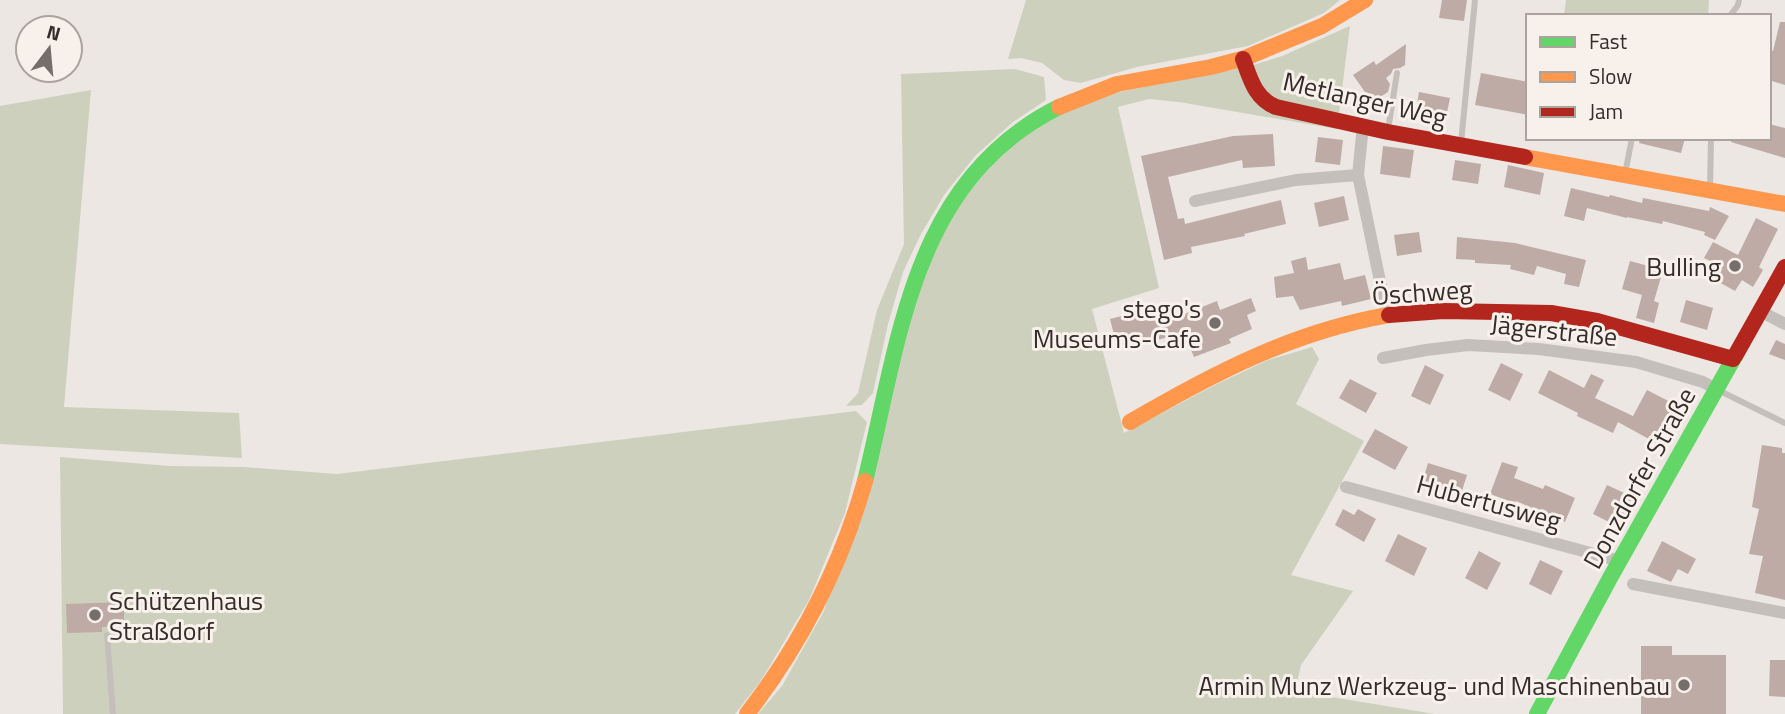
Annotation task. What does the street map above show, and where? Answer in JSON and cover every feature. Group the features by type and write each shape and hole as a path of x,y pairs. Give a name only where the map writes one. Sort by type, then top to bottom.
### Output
{"main road":[{"path":"747,714 790,654 834,570 863,486 906,303 919,264 964,184 987,158 1014,134 1064,103 1118,83 1243,59 1334,21 1364,0"},
{"name":"Metlanger Weg","path":"1243,59 1251,80 1267,104 1289,110 1388,132 1785,204"},
{"name":"Donzdorfer Straße","path":"1537,714 1785,267"},
{"name":"Öschweg","path":"1130,422 1190,387 1279,345 1387,315 1443,311 1551,313 1597,321 1733,359"}],"street":[{"path":"1363,125 1358,175 1387,315"},
{"path":"1195,201 1296,180 1358,175"},
{"path":"1759,311 1785,324"},
{"name":"Jägerstraße","path":"1383,358 1426,349 1468,345 1539,349 1636,362 1703,382 1716,389"},
{"name":"Hubertusweg","path":"1346,487 1620,561"},
{"path":"1633,584 1785,613"}],"lane":[{"name":"Metlanger Weg","path":"1460,145 1475,0"},
{"path":"1388,132 1397,73"},
{"path":"1625,175 1632,140"},
{"path":"1710,191 1711,140"},
{"path":"1716,389 1785,423"},
{"path":"107,635 113,714"}],"green space":[{"path":"1026,0 1340,0 1324,13 1248,46 1137,67 1081,83 1064,80 1042,63 1021,58 1008,59"},
{"path":"1566,0 1709,0 1708,14 1564,14"},
{"path":"1350,26 1337,129 1179,102 1149,99 1118,107 1159,288 1092,309 1124,433 1268,360 1312,347 1319,359 1296,404 1364,441 1291,575 1353,591 1301,665 1295,691 1435,714 758,714 782,686 824,611 919,284 956,207 983,172 1006,149 1033,129 1114,93 1250,66 1282,56"},
{"path":"1015,69 1044,77 1046,100 1013,122 976,155 944,195 903,272 873,393 862,405 846,406 858,393 877,310 904,244 901,74"},
{"path":"91,90 64,407 239,413 242,458 0,444 0,106"},
{"path":"856,411 867,422 845,513 809,600 760,682 735,714 63,714 60,457 170,466 244,467 337,474"}],"building":[{"path":"1442,0 1467,0 1464,21 1439,18"},
{"path":"1780,22 1785,22 1785,85 1771,81 1771,50 1773,51"},
{"path":"1406,44 1405,65 1393,69 1386,78 1390,84 1388,92 1372,102 1353,75 1374,61 1376,65"},
{"path":"1481,73 1526,82 1526,115 1475,105"},
{"path":"1419,92 1450,98 1445,122 1415,117"},
{"path":"1771,124 1785,128 1785,158 1731,142 1771,140"},
{"path":"1273,134 1275,166 1243,168 1242,160 1168,177 1178,219 1184,218 1185,224 1281,200 1286,224 1191,247 1192,253 1164,260 1141,156 1233,136"},
{"path":"1318,137 1343,140 1340,165 1315,162"},
{"path":"1640,140 1684,140 1681,153 1639,143"},
{"path":"1383,146 1414,150 1410,178 1380,174"},
{"path":"1455,160 1481,164 1478,184 1452,180"},
{"path":"1508,165 1544,173 1540,195 1504,187"},
{"path":"1571,188 1642,203 1643,198 1709,211 1710,207 1729,216 1715,240 1704,235 1705,232 1663,221 1662,224 1587,208 1584,221 1564,216"},
{"path":"1344,196 1349,220 1319,227 1314,203"},
{"path":"1756,218 1778,229 1759,267 1763,270 1753,287 1742,280 1735,291 1708,276 1715,263 1704,258 1713,242 1738,255"},
{"path":"1419,232 1422,252 1397,256 1394,235"},
{"path":"1457,237 1515,243 1586,260 1579,287 1564,284 1566,274 1537,266 1534,275 1510,269 1511,265 1456,259"},
{"path":"1306,257 1308,270 1340,263 1344,280 1365,275 1371,299 1342,306 1341,301 1300,310 1293,296 1276,298 1274,277 1294,273 1291,261"},
{"path":"1630,261 1663,270 1654,301 1659,303 1654,323 1636,318 1642,295 1622,289"},
{"path":"1251,298 1256,311 1247,315 1252,329 1229,339 1231,343 1194,357 1184,333 1118,350 1110,319 1157,307 1162,323 1217,301 1220,310"},
{"path":"1686,300 1713,308 1707,330 1680,322"},
{"path":"1776,340 1785,344 1785,360 1769,354"},
{"path":"1501,363 1523,374 1510,401 1488,390"},
{"path":"1425,365 1444,375 1430,405 1411,396"},
{"path":"1549,370 1584,388 1591,374 1604,380 1595,398 1633,416 1647,390 1676,405 1656,443 1618,422 1613,433 1538,393"},
{"path":"1350,379 1377,393 1366,413 1339,398"},
{"path":"1375,429 1408,447 1395,470 1362,452"},
{"path":"1762,445 1782,448 1782,453 1785,453 1785,600 1755,593 1763,556 1749,554 1759,509 1752,507"},
{"path":"1502,462 1518,467 1514,478 1543,489 1545,485 1575,498 1565,522 1516,501 1515,503 1490,494"},
{"path":"1428,463 1467,475 1461,494 1422,483"},
{"path":"1607,485 1633,497 1619,527 1593,514"},
{"path":"1343,509 1354,515 1358,509 1376,519 1364,542 1335,525"},
{"path":"1398,534 1427,548 1414,576 1385,561"},
{"path":"1662,541 1696,559 1688,574 1678,569 1671,582 1647,571"},
{"path":"1479,551 1501,563 1487,590 1465,578"},
{"path":"1540,560 1563,571 1551,595 1529,584"},
{"name":"Schützenhaus Straßdorf","path":"124,602 124,626 102,627 102,632 67,633 66,604"},
{"name":"Armin Munz Werkzeug- und Maschinenbau","path":"1641,646 1672,646 1672,655 1726,655 1726,714 1641,714"},
{"path":"1770,660 1785,660 1785,697 1769,696"}],"traffic: fast":[{"path":"865,481 903,320 920,268 942,220 972,176 1010,138 1059,107"},
{"path":"1537,714 1735,356"}],"traffic: slow":[{"path":"1059,107 1117,84 1245,58 1322,26 1365,0"},
{"path":"1525,157 1785,204"},
{"path":"1130,422 1255,356 1320,332 1389,315"},
{"path":"747,714 785,660 817,603 844,543 865,481"}],"traffic: jam":[{"path":"1243,59 1258,93 1276,107 1388,132 1525,157"},
{"path":"1735,356 1785,267"},
{"path":"1389,315 1443,311 1551,313 1597,321 1733,359"}],"place":[{"name":"Bulling","path":"1735,266"},
{"name":"stego's Museums-Cafe","path":"1215,323"},
{"name":"Schützenhaus Straßdorf","path":"95,615"},
{"name":"Armin Munz Werkzeug- und Maschinenbau","path":"1684,685"}]}
